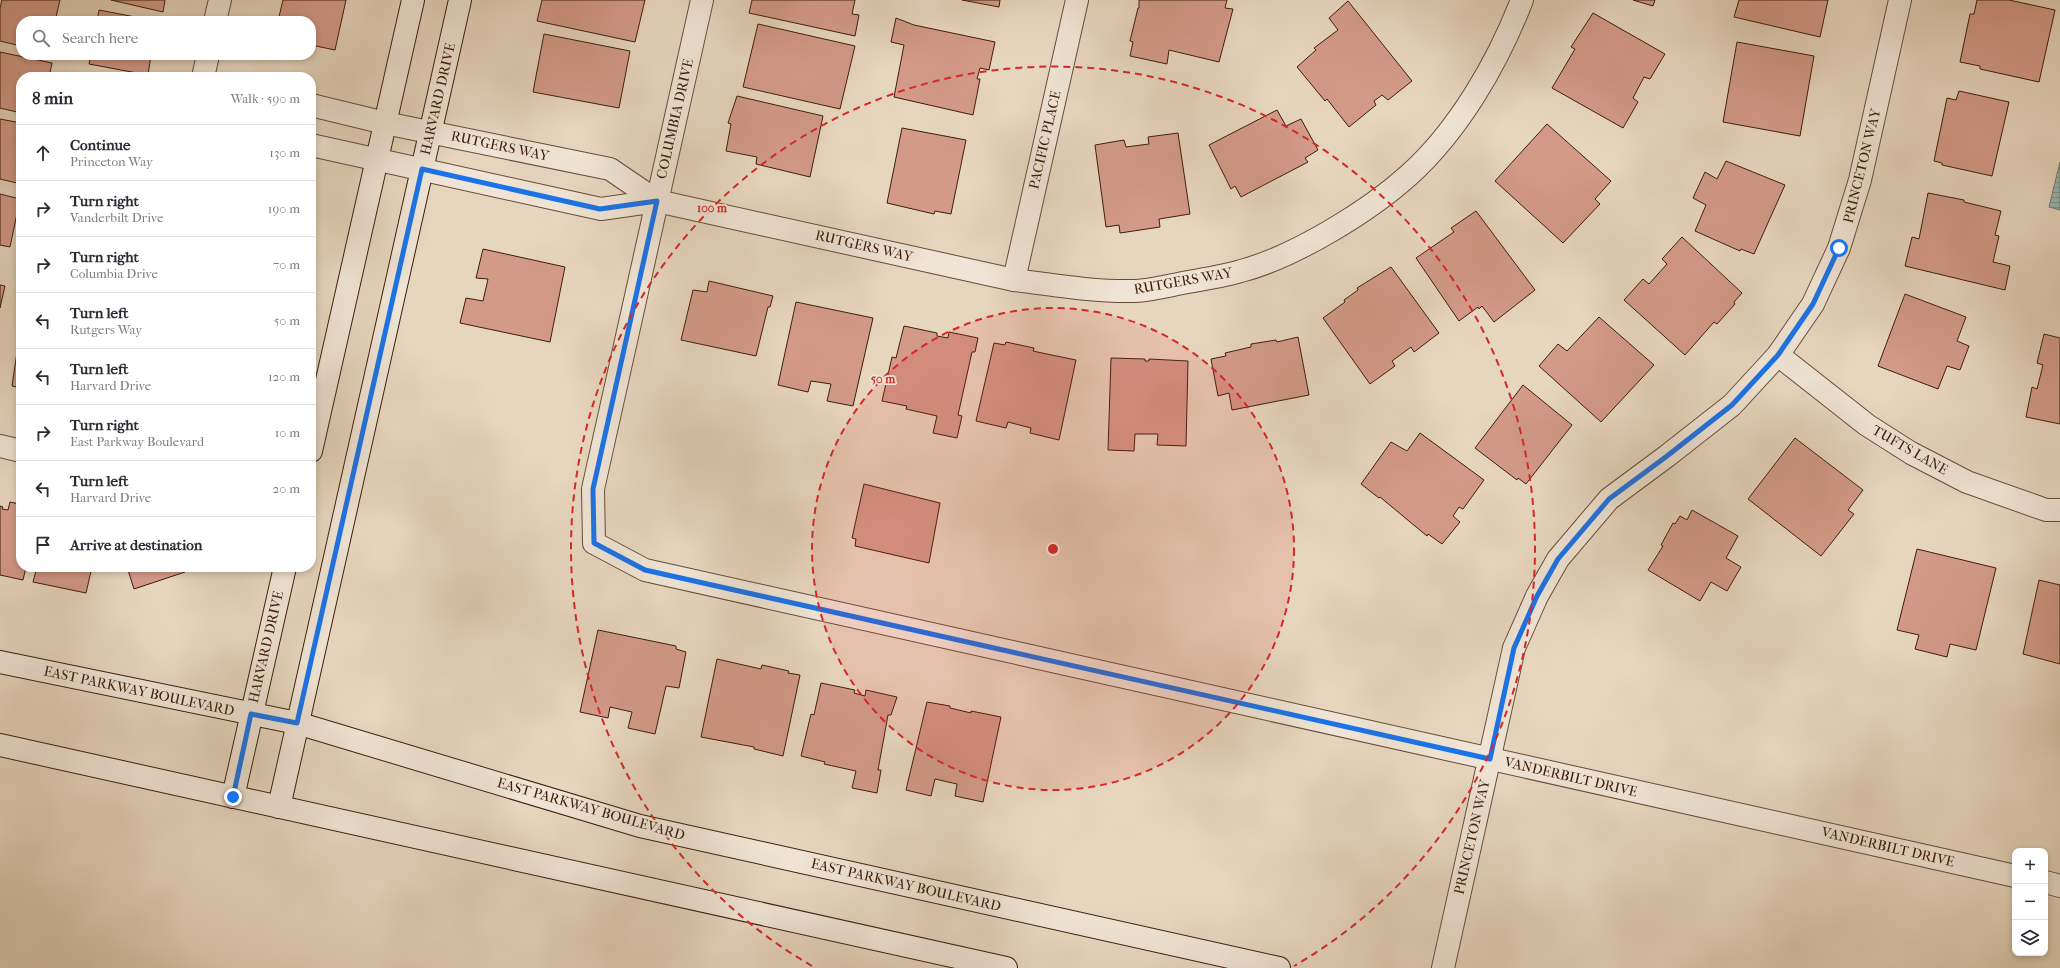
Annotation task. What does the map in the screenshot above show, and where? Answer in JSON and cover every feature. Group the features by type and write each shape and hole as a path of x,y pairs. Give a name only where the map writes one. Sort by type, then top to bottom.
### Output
{"street":[{"path":"216,16 220,0"},
{"path":"316,429 413,0"},
{"name":"HARVARD DRIVE","path":"279,807 460,0"},
{"name":"COLUMBIA DRIVE","path":"594,543 593,489 702,0"},
{"name":"PACIFIC PLACE","path":"1014,280 1077,0"},
{"name":"RUTGERS WAY","path":"316,146 600,209 657,201 1014,280 1073,288 1135,291 1242,271 1282,255 1346,223 1409,175 1449,132 1486,78 1512,26 1522,0"},
{"name":"PRINCETON WAY","path":"1443,968 1514,648 1537,596 1558,559 1609,499 1732,405 1778,355 1813,304 1844,235 1860,180 1900,0"},
{"path":"204,72 207,60"},
{"name":"RUTGERS WAY","path":"316,105 385,123 610,169 657,201"},
{"name":"TUFTS LANE","path":"1778,355 1867,425 1911,454 1967,482 2046,510 2060,510"},
{"path":"0,446 16,450"},
{"name":"VANDERBILT DRIVE","path":"594,543 645,570 2012,875"},
{"name":"HARVARD DRIVE","path":"233,797 283,572"},
{"name":"EAST PARKWAY BOULEVARD","path":"0,662 297,723 640,826 1279,968"},
{"path":"0,746 1006,968"},
{"path":"2048,883 2060,886"}],"water":[{"path":"2060,162 2060,210 2049,207"}],"building":[{"path":"2,0 60,0 56,16 16,16 16,45 0,41 0,8"},
{"path":"111,0 165,0 163,12"},
{"path":"283,0 346,0 335,50 316,46 316,16 279,16"},
{"path":"542,0 645,0 635,42 537,21"},
{"path":"752,0 855,0 852,14 859,15 855,36 749,13"},
{"path":"962,0 1000,0 999,7"},
{"path":"1139,0 1227,0 1225,8 1233,9 1219,62 1169,50 1167,64 1130,56 1133,42 1130,41 1139,8"},
{"path":"1633,0 1655,0 1653,6"},
{"path":"1739,0 1828,0 1820,37 1734,17"},
{"path":"1977,0 2009,0 2055,10 2039,82 1980,69 1980,66 1960,62 1970,14 1974,14"},
{"path":"1348,1 1412,81 1388,100 1382,95 1374,101 1376,105 1349,127 1327,99 1325,101 1297,67 1316,50 1314,48 1338,30 1329,18"},
{"path":"99,10 130,16 98,16"},
{"path":"1593,13 1665,54 1650,79 1644,77 1633,98 1638,102 1623,128 1552,88 1575,49 1571,47"},
{"path":"896,18 914,25 995,42 989,70 980,68 977,79 980,79 973,115 894,97 904,45 891,42"},
{"path":"758,24 855,46 840,109 743,87"},
{"path":"544,34 630,51 619,108 533,92"},
{"path":"1737,42 1814,56 1800,136 1723,122"},
{"path":"0,52 16,55 16,60 38,60 52,63 50,72 16,72 16,112 0,108"},
{"path":"90,60 150,60 148,72 132,72 89,64"},
{"path":"1959,91 2009,102 1992,176 1942,165 1942,163 1934,161 1947,98 1956,100"},
{"path":"737,96 823,116 810,177 756,164 757,157 726,151 731,124 728,123"},
{"path":"1277,110 1286,126 1301,119 1318,150 1305,158 1308,162 1241,197 1235,186 1231,189 1209,145"},
{"path":"0,119 16,122 16,183 0,179"},
{"path":"1547,124 1611,181 1595,199 1600,204 1563,243 1495,181"},
{"path":"902,128 966,140 951,214 935,211 934,214 887,203"},
{"path":"1178,133 1190,214 1159,219 1160,227 1120,233 1119,225 1106,227 1095,145 1124,140 1126,147 1149,144 1148,137"},
{"path":"1726,161 1785,185 1754,254 1741,249 1740,251 1695,231 1706,205 1693,198 1705,172 1717,179"},
{"path":"1928,193 1964,200 1964,202 2001,211 1995,235 1999,236 1993,262 2010,266 2005,290 1905,266 1912,237 1919,239"},
{"path":"0,194 16,198 16,218 10,247 0,245"},
{"path":"1476,211 1535,290 1494,322 1482,306 1479,309 1478,307 1459,321 1416,258 1454,232 1451,228"},
{"path":"1682,237 1742,293 1734,302 1735,304 1717,324 1714,322 1685,355 1624,300 1643,279 1649,284 1667,264 1662,259"},
{"path":"483,249 565,267 550,342 460,323 466,298 483,301 488,279 476,278"},
{"path":"1391,267 1439,333 1414,352 1411,347 1392,361 1395,366 1370,384 1323,318 1345,302 1344,300 1358,290 1357,288"},
{"path":"709,281 773,296 770,307 768,307 756,356 681,340 693,290 707,292"},
{"path":"0,285 5,286 0,308"},
{"path":"1905,294 1966,317 1957,341 1969,346 1960,370 1947,366 1938,389 1878,366"},
{"path":"796,302 873,318 853,406 827,401 831,384 811,381 808,392 778,385"},
{"path":"1599,317 1654,365 1601,422 1539,366 1558,344 1567,351"},
{"path":"904,326 937,333 937,336 948,338 949,332 978,338 975,352 972,352 958,415 962,416 957,438 933,433 937,416 906,409 907,406 882,401 892,357 896,358"},
{"path":"2044,334 2060,338 2060,424 2026,417 2032,387 2037,389 2043,365 2037,363"},
{"path":"1298,337 1309,395 1232,410 1229,393 1218,396 1211,359 1226,356 1225,353 1251,347 1251,344 1276,340 1277,342"},
{"path":"1006,342 1034,348 1033,351 1076,360 1059,440 1030,433 1031,428 1008,422 1006,428 976,421 994,343 1005,345"},
{"path":"1111,358 1145,359 1145,361 1149,361 1149,359 1188,361 1186,446 1157,445 1158,434 1135,434 1134,451 1108,450"},
{"path":"16,359 16,387 12,386"},
{"path":"1523,385 1572,425 1526,484 1518,478 1517,480 1475,448"},
{"path":"1420,433 1484,480 1463,509 1459,507 1453,516 1460,522 1442,544 1428,534 1427,536 1380,497 1379,498 1361,484 1391,442 1407,451"},
{"path":"1795,438 1863,490 1848,510 1854,514 1821,556 1748,499"},
{"path":"864,484 940,503 929,563 855,546 856,539 852,538"},
{"path":"10,502 16,503 16,572 25,572 23,580 0,575 0,506 3,507 2,509 8,510"},
{"path":"1692,510 1738,536 1726,558 1741,567 1727,591 1711,582 1700,601 1648,570 1663,546 1661,545 1673,523 1675,524 1680,516 1687,520"},
{"path":"1917,549 1996,568 1976,650 1950,644 1947,657 1915,649 1919,635 1897,630"},
{"path":"36,572 91,572 86,593 33,582"},
{"path":"129,572 185,572 134,589"},
{"path":"2039,580 2060,585 2060,664 2023,654"},
{"path":"598,630 676,646 676,649 686,652 679,688 666,686 655,734 628,728 632,712 610,707 608,718 580,712"},
{"path":"717,659 761,669 762,665 800,675 783,756 754,749 754,747 701,737"},
{"path":"821,683 855,690 854,693 865,696 866,690 897,697 891,715 888,715 878,770 881,770 877,793 852,788 856,771 824,764 825,762 801,756 811,714 814,715"},
{"path":"927,702 950,706 950,708 971,713 971,711 1001,717 983,802 955,796 957,784 935,779 931,796 906,790"}],"route":[{"path":"233,797 251,714 297,723 422,169 600,209 657,201 633,303 593,489 594,543 645,570 1490,759 1514,648 1537,596 1558,559 1581,530 1609,499 1732,405 1778,355 1813,304 1839,248"}]}
